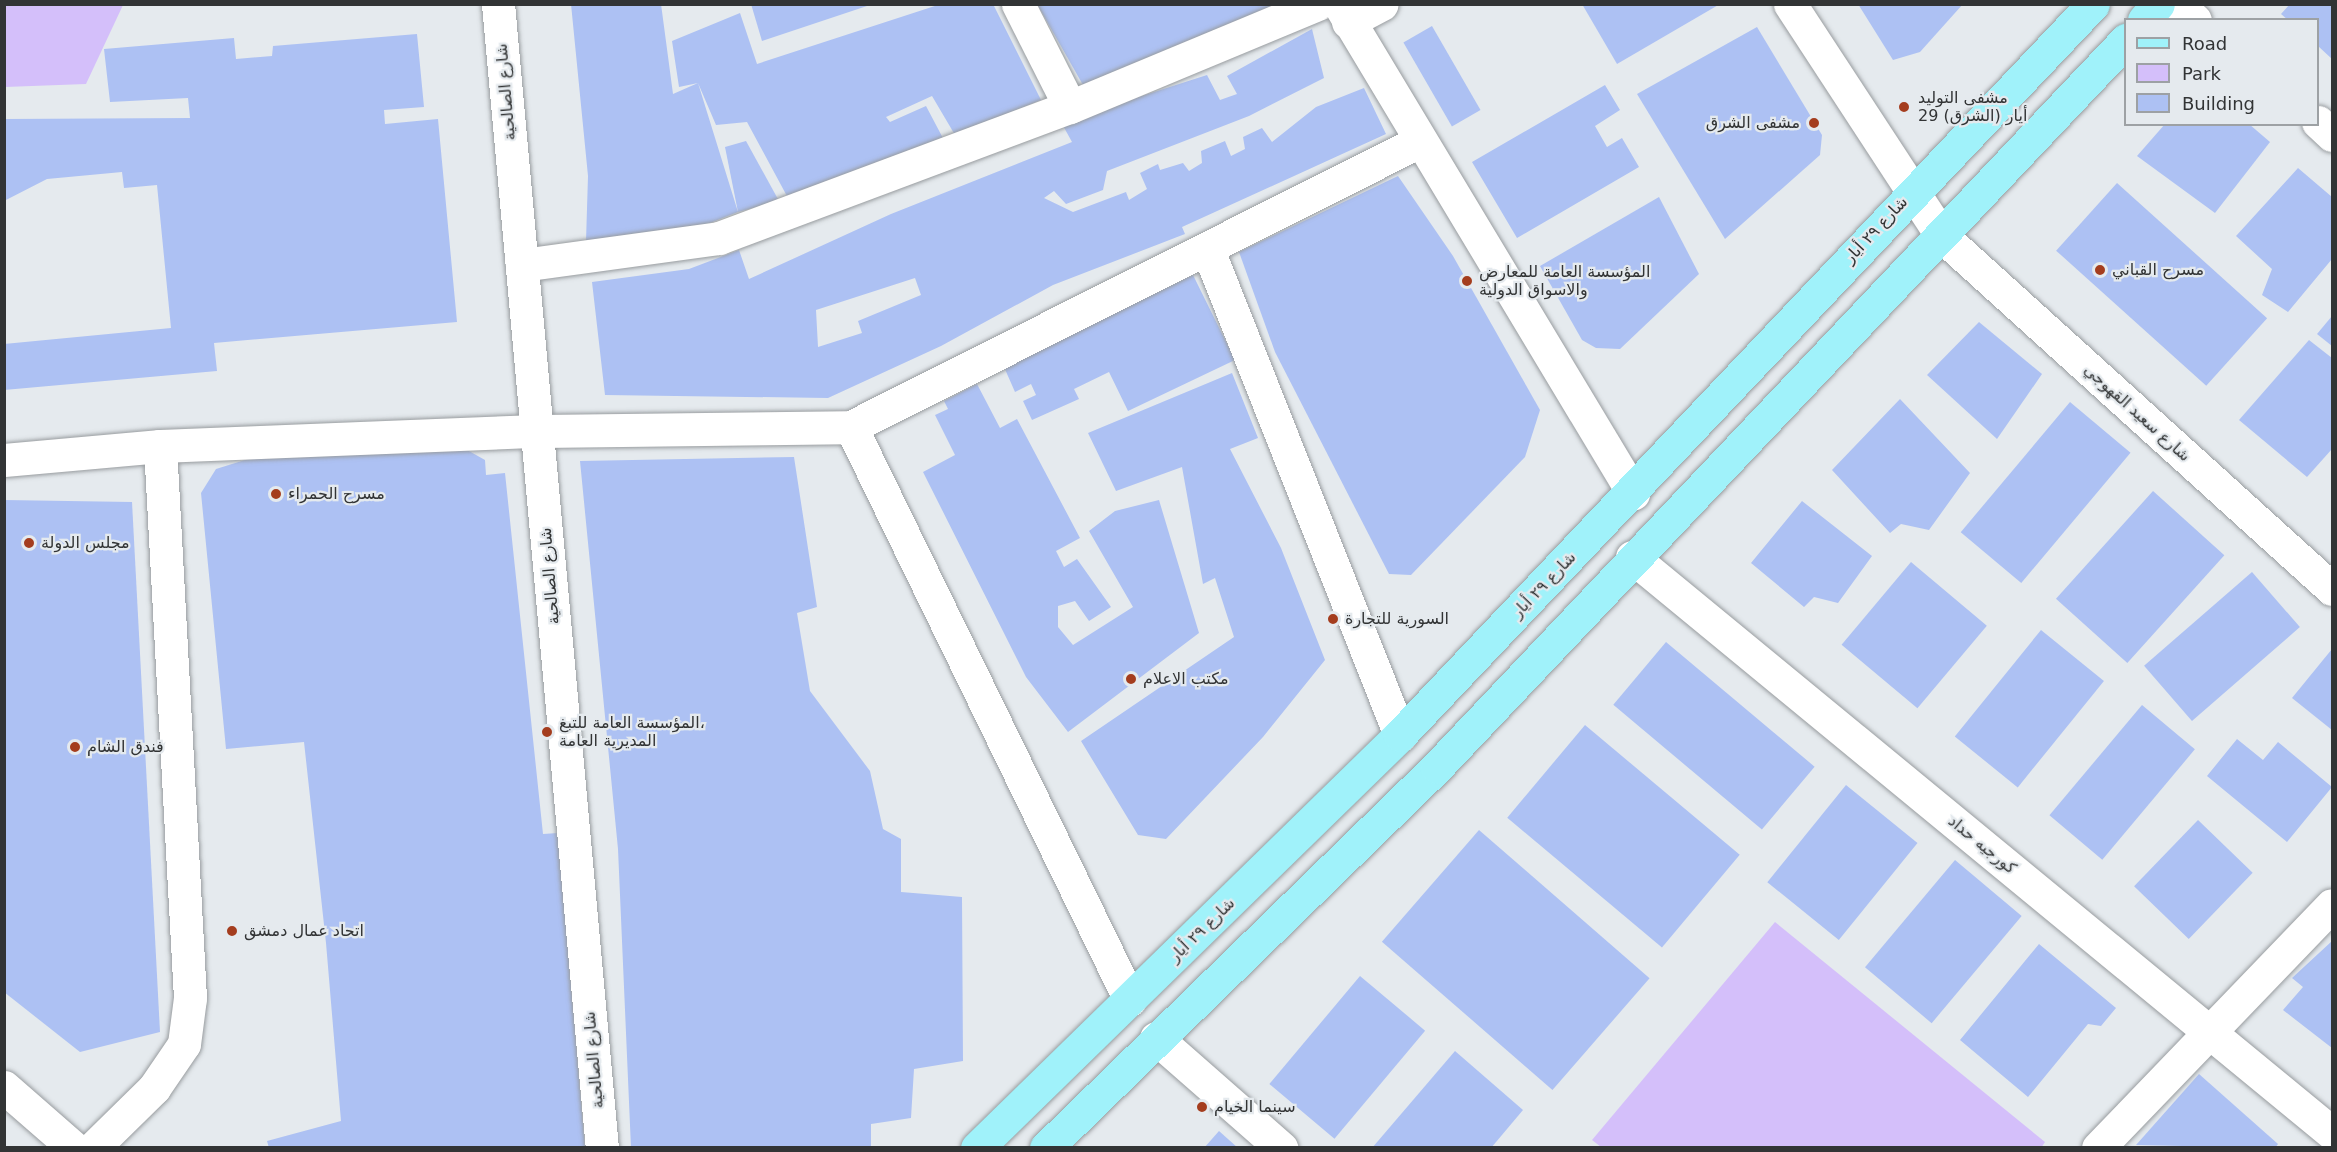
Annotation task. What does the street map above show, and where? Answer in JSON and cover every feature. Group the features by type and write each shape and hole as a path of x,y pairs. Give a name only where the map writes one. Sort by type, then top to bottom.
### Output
{"main road":[{"name":"شارع ٢٩ أيار","path":"976,1148 1400,735 1634,492 1911,193 2093,4"},
{"path":"2146,18 2158,4"},
{"path":"1046,1148 1156,1038 1437,767 1632,557 1942,236 2124,42"}],"street":[{"name":"شارع الصالحية","path":"498,4 602,1148"},
{"path":"1018,4 1070,108"},
{"path":"522,265 719,238 1070,108 1317,4"},
{"path":"1382,4 1343,13 1418,142 1634,492"},
{"name":"شارع سعيد القهوجي","path":"1790,4 1911,193 1942,236 2332,589"},
{"path":"2177,4 2193,18"},
{"path":"2319,123 2332,135"},
{"path":"4,460 160,446 537,431 850,427 1208,250 1418,142"},
{"path":"1208,250 1400,735"},
{"path":"850,427 1130,1000"},
{"path":"93,1148 154,1088 184,1044 190,998 160,446"},
{"name":"كورجيه حداد","path":"1632,557 2332,1133"},
{"path":"2098,1148 2332,905"},
{"path":"1156,1038 1281,1148"},
{"path":"4,1087 74,1148"}],"green space":[{"path":"4,5 123,5 86,84 5,87"},
{"path":"1775,922 2045,1142 2041,1148 1601,1147 1592,1140"}],"building":[{"path":"571,4 661,4 673,94 698,83 738,212 697,228 586,241 588,176"},
{"path":"751,4 870,4 870,5 762,41"},
{"path":"941,4 993,4 1041,100 955,135 932,96 886,117 890,122 926,106 945,142 788,198 747,122 716,125 698,83 679,87 672,41 740,13 757,64"},
{"path":"1037,4 1287,4 1083,85"},
{"path":"1582,4 1720,4 1617,64"},
{"path":"1858,4 1963,4 1920,52 1893,60"},
{"path":"2289,5 2332,5 2332,59 2319,47 2319,18 2286,18 2281,14"},
{"path":"1432,26 1480,110 1452,127 1403,42"},
{"path":"1757,27 1822,135 1820,155 1725,239 1637,94"},
{"path":"1312,29 1324,78 1249,116 1107,171 1103,190 1066,204 1054,191 1044,198 1073,212 1126,192 1129,200 1147,189 1140,173 1158,164 1160,170 1183,163 1189,171 1202,163 1201,151 1225,141 1231,156 1245,149 1243,137 1262,128 1272,142 1316,107 1364,88 1386,134 1182,227 1185,234 1053,285 941,346 828,398 605,395 592,282 689,269 739,250 749,279 891,214 1072,142 1061,122 1207,75 1220,100 1237,94 1227,76","holes":["915,278 921,295 858,321 862,333 818,347 816,310"]},
{"path":"417,34 424,107 384,110 385,124 438,119 457,322 214,343 217,371 4,390 4,344 171,328 157,185 124,188 122,172 47,179 4,201 4,119 190,118 188,98 110,102 104,49 234,38 236,59 272,56 273,46"},
{"path":"1605,85 1620,110 1595,126 1607,147 1622,138 1639,167 1517,238 1472,162"},
{"path":"2163,126 2251,126 2270,142 2215,213 2137,156"},
{"path":"746,141 779,201 738,212 725,147"},
{"path":"2298,168 2332,197 2332,259 2288,312 2262,295 2272,269 2236,236"},
{"path":"1398,176 1453,256 1540,410 1525,457 1411,575 1389,574 1275,352 1239,252"},
{"path":"2117,183 2267,318 2206,386 2056,251"},
{"path":"1659,197 1699,274 1620,349 1596,348 1582,340 1540,266"},
{"path":"1193,275 1235,360 1128,411 1109,372 1074,389 1079,399 1032,420 1023,401 1036,395 1031,384 1015,392 1004,367"},
{"path":"2332,316 2332,346 2317,334"},
{"path":"1979,322 2042,374 1997,439 1927,375"},
{"path":"2309,340 2332,358 2332,449 2307,477 2239,420"},
{"path":"1232,373 1258,438 1230,449 1281,548 1325,660 1263,737 1166,839 1138,835 1081,741 1234,637 1215,578 1203,584 1182,467 1116,491 1088,433"},
{"path":"977,384 1000,428 1017,419 1080,538 1056,551 1064,567 1077,559 1111,607 1089,621 1075,601 1058,606 1058,627 1073,645 1133,607 1089,531 1115,511 1159,500 1199,633 1068,732 1026,677 923,472 955,455 935,415 948,409 944,401"},
{"path":"1900,399 1970,473 1929,530 1901,524 1890,533 1832,470"},
{"path":"2070,402 2131,453 2021,583 1961,532"},
{"path":"460,446 485,460 486,475 505,473 543,834 558,833 585,1148 269,1148 267,1141 341,1121 326,943 304,742 226,749 201,493 216,469 248,459"},
{"path":"794,457 817,607 797,613 810,691 870,771 883,829 901,839 901,892 962,897 963,1061 914,1069 911,1118 871,1124 871,1148 631,1148 618,849 580,461"},
{"path":"2153,491 2224,555 2127,663 2056,599"},
{"name":"فندق الشام","path":"4,500 132,502 160,1032 80,1052 4,992"},
{"path":"1802,501 1872,556 1838,603 1814,597 1804,607 1751,563"},
{"path":"1911,562 1987,626 1917,708 1842,645"},
{"path":"2252,572 2300,627 2192,721 2144,666"},
{"path":"2041,630 2104,681 2018,787 1955,736"},
{"path":"1666,642 1815,767 1762,830 1613,705"},
{"path":"2332,649 2332,730 2292,698"},
{"path":"2142,705 2195,749 2102,860 2049,815"},
{"path":"1585,725 1740,855 1662,948 1507,818"},
{"path":"2237,739 2263,760 2278,742 2332,787 2287,842 2207,776"},
{"path":"1846,785 1917,843 1839,940 1767,882"},
{"path":"2198,820 2253,873 2189,939 2134,886"},
{"path":"1479,830 1650,978 1552,1090 1382,942"},
{"path":"1955,860 2022,916 1932,1023 1865,967"},
{"path":"2332,941 2332,1048 2283,1010 2303,987 2292,978"},
{"path":"2039,944 2116,1008 2101,1026 2088,1024 2028,1097 1960,1040"},
{"path":"1360,976 1425,1031 1334,1139 1269,1084"},
{"path":"1455,1051 1523,1110 1491,1148 1372,1148"},
{"path":"2199,1074 2278,1144 2275,1148 2136,1145"},
{"path":"1219,1131 1238,1148 1204,1148"}],"place":[{"name":"مشفى التوليد 29 أيار (الشرق)","path":"1904,107"},
{"name":"مشفى الشرق","path":"1814,123"},
{"name":"مسرح القباني","path":"2100,270"},
{"name":"المؤسسة العامة للمعارض والاسواق الدولية","path":"1467,281"},
{"name":"مسرح الحمراء","path":"276,494"},
{"name":"مجلس الدولة","path":"29,543"},
{"name":"السورية للتجارة","path":"1333,619"},
{"name":"مكتب الاعلام","path":"1131,679"},
{"name":"المؤسسة العامة للتبغ، المديرية العامة","path":"547,732"},
{"name":"فندق الشام","path":"75,747"},
{"name":"اتحاد عمال دمشق","path":"232,931"},
{"name":"سينما الخيام","path":"1202,1107"}]}
